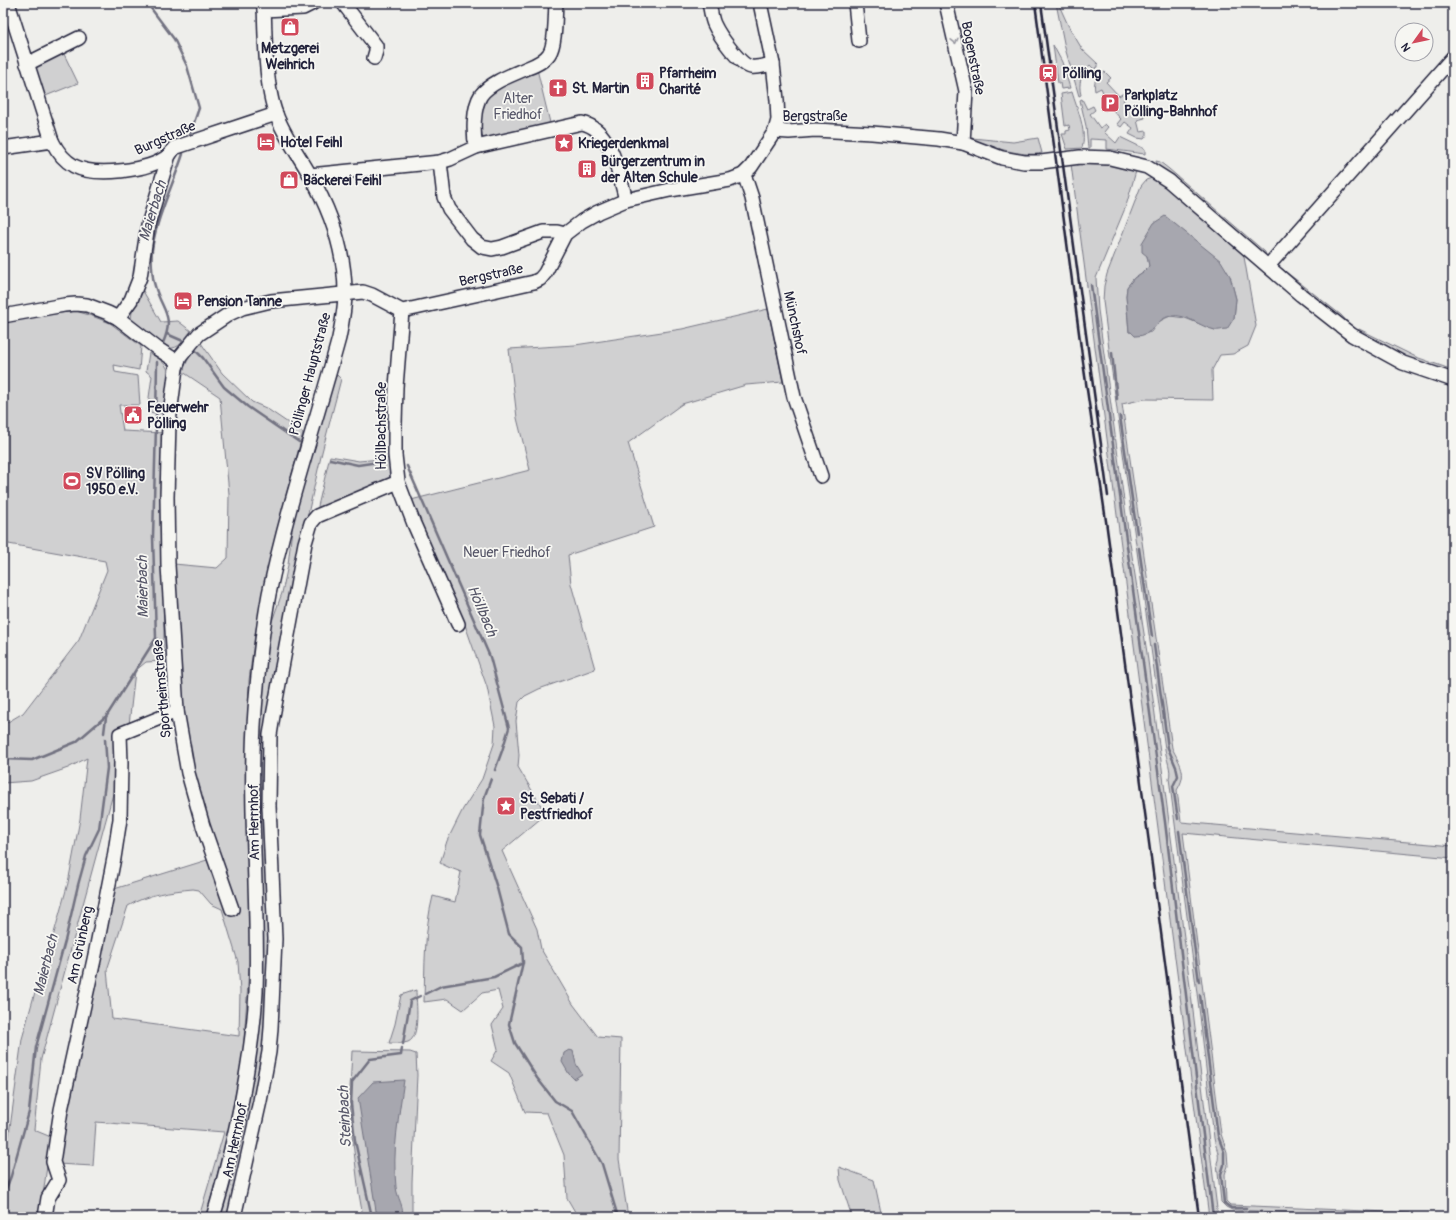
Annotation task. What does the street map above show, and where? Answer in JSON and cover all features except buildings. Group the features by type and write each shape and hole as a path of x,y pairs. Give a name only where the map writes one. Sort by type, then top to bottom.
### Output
{"street":[{"name":"Burgstraße","path":"8,3 52,141 60,156 82,169 98,172 114,172 150,164 169,155 174,148 276,114"},
{"path":"264,6 303,8 313,3"},
{"path":"344,3 376,46 374,58"},
{"path":"476,146 474,138 475,113 480,96 509,76 544,60 549,54 552,46 556,3"},
{"path":"709,3 715,26 726,43 746,65 753,67 773,64"},
{"path":"760,3 773,64 778,111 778,120 775,131"},
{"path":"855,3 859,41"},
{"name":"Bogenstraße","path":"946,3 966,91 963,143"},
{"name":"Pöllinger Hauptstraße","path":"213,1217 226,1170 243,1090 250,1048 255,996 256,931 253,768 255,711 269,594 286,522 338,338 343,314 345,293 342,264 335,233 325,205 276,114 268,73 264,6"},
{"path":"27,64 79,38"},
{"path":"1268,266 1453,57"},
{"path":"310,175 440,162 450,159 476,146 582,123 599,131 607,142 626,200"},
{"name":"Bergstraße","path":"402,311 534,282 540,279 545,273 565,234 582,221 626,200 670,190 730,180 743,175 751,167 775,131 789,132 815,130 872,132 963,143 1002,158 1016,161 1032,162 1098,157 1132,162 1148,167 1157,172 1301,295 1352,335 1403,363 1452,380"},
{"path":"3,148 52,141"},
{"path":"118,318 130,300 140,277 148,224 169,155"},
{"path":"440,162 444,197 449,209 472,239 482,247 492,249 502,247 543,232 557,232 565,234"},
{"name":"Münchshof","path":"743,175 752,198 794,397 821,476"},
{"path":"345,293 367,292 402,311"},
{"name":"Sportheimstraße","path":"232,909 203,826 188,773 177,711 168,565 167,497 169,422 178,362 199,334 229,314 242,308 270,301 345,293"},
{"path":"3,316 76,304 97,308 118,318 158,349 178,362"},
{"name":"Höllbachstraße","path":"402,311 395,419 395,455 398,482 414,524 458,624"},
{"name":"Am Herrnhof","path":"234,1217 252,1138 269,1052 275,939 269,806 270,735 305,543 311,523 318,516 398,482"},
{"name":"Am Grünberg","path":"45,1217 48,1198 59,1180 53,1162 61,1110 95,955 114,858 120,819 120,734 177,711"}],"green space":[{"path":"1056,3 1058,3 1068,25 1082,49 1098,64 1098,67 1094,69 1090,65 1082,75 1080,83 1081,95 1079,96 1065,48"},
{"path":"1053,45 1062,62 1070,88 1061,89 1060,83 1058,83"},
{"path":"63,52 78,83 43,97 35,69 40,64"},
{"name":"Alter Friedhof","path":"537,69 551,127 483,139 481,114 489,94 496,88"},
{"path":"1105,72 1111,78 1106,82 1119,96 1125,92 1128,95 1123,100 1136,115 1141,111 1145,118 1137,120 1140,132 1147,131 1147,135 1144,139 1137,138 1129,134 1133,128 1125,122 1121,127 1117,124 1121,119 1110,107 1105,111 1102,107 1108,103 1101,88 1095,91 1094,85 1097,77"},
{"path":"1072,92 1081,120 1083,141 1082,148 1067,149 1062,134 1066,134 1066,131 1070,130 1069,125 1065,126 1061,94"},
{"path":"1082,99 1087,109 1093,106 1095,110 1090,114 1100,128 1105,124 1108,127 1104,132 1116,143 1120,137 1145,149 1145,154 1107,149 1107,140 1090,139 1090,148 1088,148 1086,126 1080,100"},
{"path":"972,138 1013,142 1038,138 1042,153 1026,154 1007,151 972,141"},
{"path":"1156,161 1160,162 1169,169 1265,252 1266,256 1263,256 1157,166"},
{"path":"1071,164 1104,164 1136,171 1126,206 1096,278 1098,310 1128,530 1147,653 1185,945 1218,1217 1209,1217"},
{"path":"1152,178 1158,180 1243,251 1256,326 1248,346 1233,354 1220,355 1212,370 1213,400 1145,399 1122,404 1172,748 1182,769 1182,779 1177,790 1181,822 1453,846 1453,858 1183,833 1221,1134 1227,1152 1228,1166 1225,1174 1226,1201 1230,1205 1410,1213 1411,1217 1232,1210 1221,1202 1217,1163 1218,1154 1214,1138 1200,1016 1169,778 1170,775 1125,469 1103,301 1104,286 1107,274 1141,186 1146,180","holes":["1147,256 1230,276 1236,299 1234,318 1215,330 1185,318 1170,316 1158,322 1151,332 1135,336 1129,332 1126,296 1127,287 1134,278 1149,266"]},
{"path":"1280,268 1341,315 1353,328 1350,330"},
{"path":"143,291 161,322 178,321 191,331 178,346 167,348 135,325 131,319 132,312"},
{"name":"Neuer Friedhof","path":"768,309 783,382 746,385 682,404 628,443 654,527 568,555 571,584 595,669 539,689 525,696 519,702 516,721 519,755 518,767 546,814 502,851 537,929 541,949 573,1004 598,1037 621,1039 619,1159 628,1217 578,1217 567,1198 564,1155 547,1113 525,1112 509,1073 491,1061 498,1049 492,1025 503,1009 498,990 482,993 463,1010 447,999 424,1002 426,936 433,896 455,902 461,872 440,863 447,841 463,809 482,779 494,744 495,726 487,687 464,622 411,500 530,470 517,418 509,349 575,345 682,329"},
{"path":"76,311 110,323 141,346 139,370 114,365 115,372 138,376 140,405 119,405 123,431 164,433 164,661 146,662 135,671 129,725 114,731 117,779 41,1059 34,1130 51,1137 40,1217 3,1217 3,1147 9,1135 22,1039 35,992 46,962 68,883 80,819 87,758 68,768 31,781 3,783 3,725 23,713 79,640 107,570 105,561 3,543 3,321"},
{"path":"1359,329 1416,357 1453,370 1453,378 1411,363 1358,332"},
{"path":"201,343 222,373 252,402 266,408 303,433 276,533 265,582 255,634 249,680 246,789 250,954 243,1055 227,1139 206,1217 199,1217 224,1132 96,1122 93,1166 57,1164 111,890 207,860 227,909 195,785 183,709 174,564 217,568 228,558 229,494 220,397 183,372 188,360","holes":["193,889 199,890 211,904 222,909 238,962 240,991 239,1036 112,1019 107,970 128,906 159,894"]},
{"path":"149,353 164,363 169,373 164,414 147,412 152,376 146,371"},
{"path":"337,375 341,379 322,452 296,567 268,718 271,938 265,1049 229,1217 219,1217 250,1085 259,730 270,627 282,593 288,565 293,520 334,380"},
{"path":"330,456 359,461 391,458 391,479 319,509 318,506"},
{"path":"416,990 417,1019 415,1033 412,1039 406,1043 389,1043 395,1024 401,995"},
{"path":"352,1051 410,1052 416,1054 417,1075 412,1182 412,1217 363,1217 349,1108"},
{"path":"839,1167 874,1180 882,1217 852,1217 840,1180"}],"shaded area":[{"path":"1165,216 1221,261 1230,276 1236,299 1234,318 1227,329 1215,330 1182,316 1171,316 1161,320 1151,331 1141,336 1135,336 1129,332 1126,296 1127,287 1134,278 1149,266 1147,256 1142,252 1142,243 1154,223"},
{"path":"569,1050 573,1051 576,1064 582,1074 574,1079 569,1074 562,1062 564,1053"},
{"path":"404,1080 395,1160 396,1187 403,1213 402,1217 377,1217 358,1098 373,1082"}],"waterway":[{"name":"Maierbach","path":"147,3 174,39 187,66 199,108 189,137"},
{"name":"Maierbach","path":"163,343 168,326 168,319 154,282 152,250 157,226 183,154"},
{"path":"1091,285 1165,822 1213,1217"},
{"name":"Höllbach","path":"167,334 183,341"},
{"name":"Höllbach","path":"195,350 203,358 224,387 248,407 299,442"},
{"path":"1112,353 1117,399"},
{"name":"Maierbach","path":"156,418 157,362"},
{"path":"1120,416 1137,533"},
{"name":"Maierbach","path":"104,733 106,717 156,638 153,537 156,426"},
{"name":"Höllbach","path":"330,459 358,465 385,461"},
{"name":"Höllbach","path":"407,466 490,657 509,728 495,770"},
{"path":"1139,548 1152,636"},
{"path":"1154,645 1168,748 1178,776 1173,786 1178,819"},
{"path":"3,759 32,760 76,742 105,717"},
{"name":"Maierbach","path":"3,1197 11,1176 29,1112 36,1047 65,941 78,885 86,856 99,829 107,768 105,739"},
{"path":"491,779 484,798 480,835 497,888 509,934 522,947 523,962 509,1024 515,1043 537,1078 555,1101 572,1111 602,1164 618,1217"},
{"path":"1179,831 1199,982"},
{"name":"Steinbach","path":"425,994 441,986 494,977 523,963"},
{"path":"1200,995 1218,1136 1224,1152 1224,1165 1221,1174 1224,1203 1231,1208 1246,1208"},
{"name":"Steinbach","path":"403,1044 410,1001 420,996"},
{"name":"Steinbach","path":"372,1217 355,1141 351,1104 352,1082 370,1059 401,1055 402,1048"}],"railway":[{"path":"1035,3 1199,1217"},
{"path":"1041,3 1108,496"}],"place":[{"name":"Metzgerei Weihrich","path":"290,27"},
{"name":"Pölling","path":"1048,73"},
{"name":"Pfarrheim Charité","path":"645,81"},
{"name":"St. Martin","path":"558,88"},
{"name":"Parkplatz Pölling-Bahnhof","path":"1110,103"},
{"name":"Hotel Feihl","path":"266,142"},
{"name":"Kriegerdenkmal","path":"564,143"},
{"name":"Bürgerzentrum in der Alten Schule","path":"587,169"},
{"name":"Bäckerei Feihl","path":"289,180"},
{"name":"Pension Tanne","path":"183,301"},
{"name":"Feuerwehr Pölling","path":"133,415"},
{"name":"SV Pölling 1950 e.V.","path":"72,481"},
{"name":"St. Sebati / Pestfriedhof","path":"506,806"}]}
